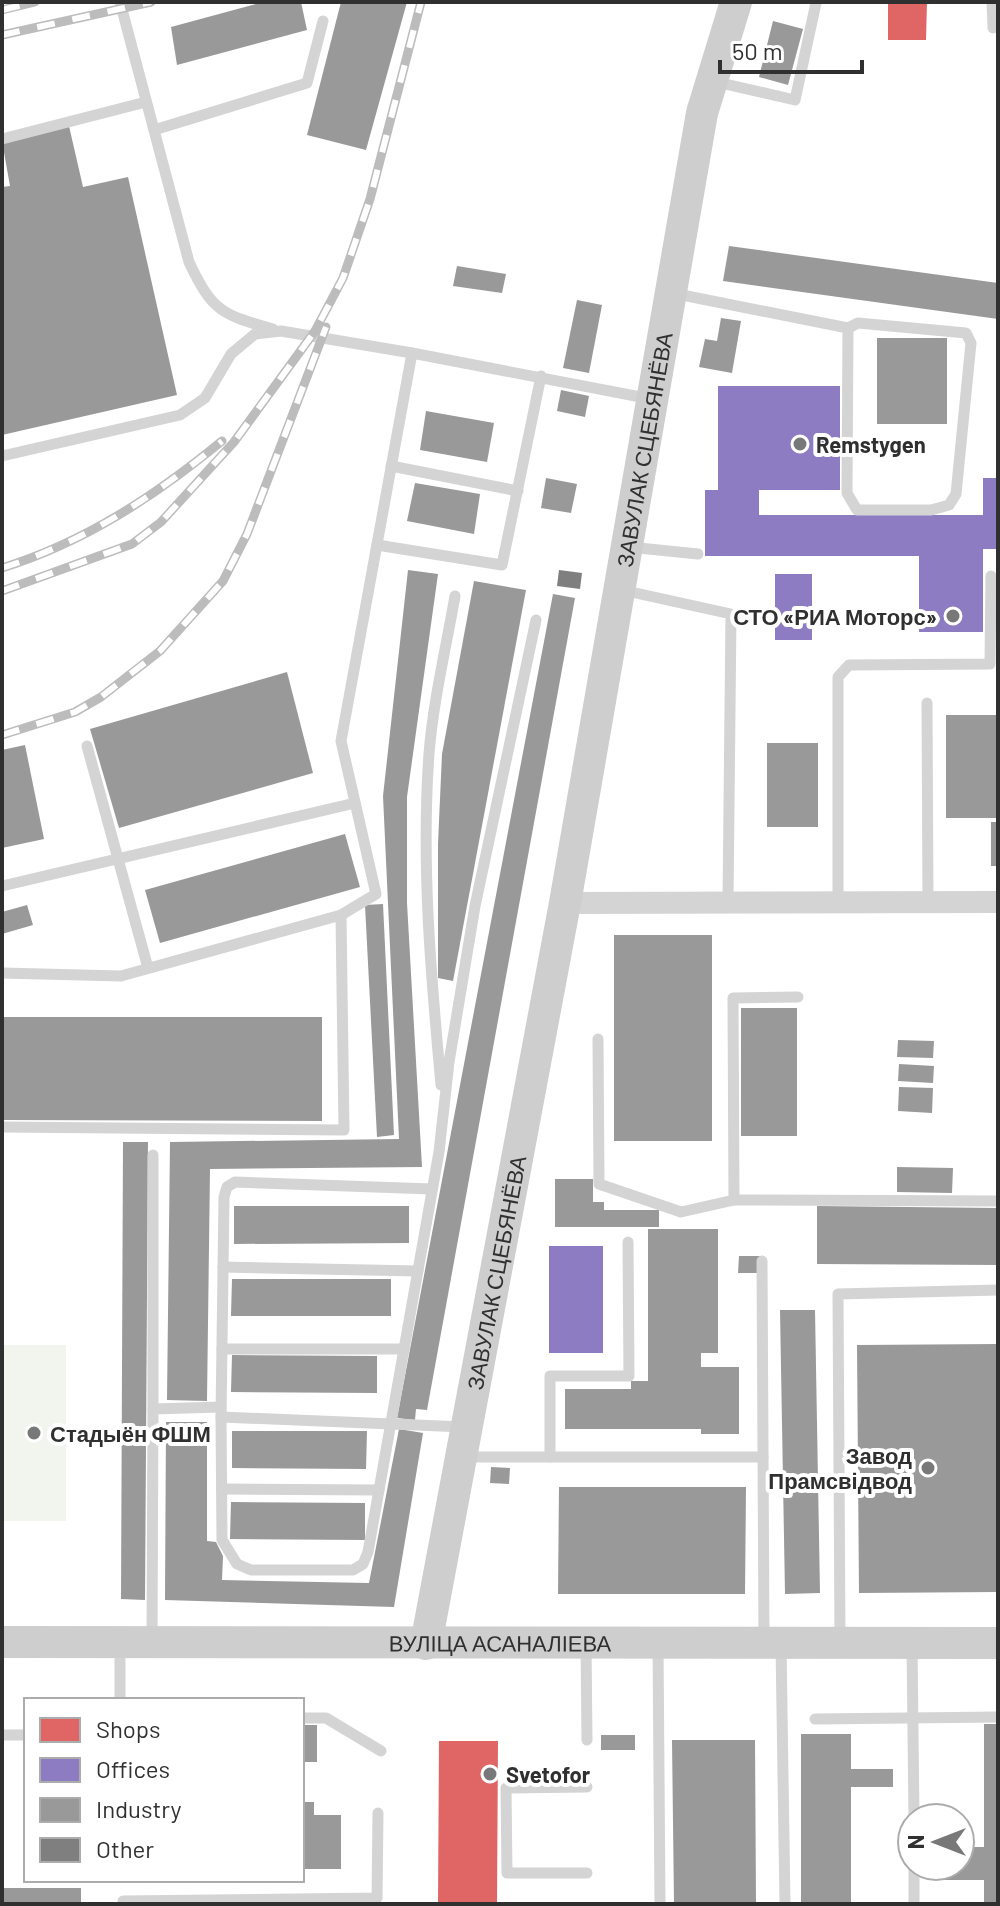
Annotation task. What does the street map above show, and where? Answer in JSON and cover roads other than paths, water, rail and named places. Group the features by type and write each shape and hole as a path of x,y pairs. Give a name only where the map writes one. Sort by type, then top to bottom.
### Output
{"street":[{"name":"ЗАВУЛАК СЦЕБЯНЁВА","path":"426,1644 565,903 624,547 702,113 736,2"},
{"path":"565,903 998,902"},
{"name":"ВУЛІЦА АСАНАЛІЕВА","path":"2,1642 998,1643"}],"lane":[{"path":"120,2 189,262 205,296 231,318 281,331 541,376 651,399"},
{"path":"992,2 993,28"},
{"path":"712,81 795,100 816,3"},
{"path":"154,130 307,83 323,21"},
{"path":"2,139 146,102"},
{"path":"671,293 848,328 858,323 966,333 971,343 970,358 956,494 949,505 931,510 857,510 851,505 847,493 848,328"},
{"path":"2,456 180,415 205,398 231,354 255,334 281,331"},
{"path":"2,973 121,976 341,915 376,894 341,741 412,353"},
{"path":"377,545 502,565 541,376"},
{"path":"391,466 518,491"},
{"path":"624,547 698,554"},
{"path":"838,901 838,677 849,665 990,664 991,576"},
{"path":"617,589 731,614 728,902"},
{"path":"443,1106 431,980 427,836 429,752 455,596"},
{"path":"432,1189 235,1182 227,1187 224,1197 223,1267 222,1540 237,1564 251,1570 353,1570 363,1564 368,1552 432,1189 475,906 536,620"},
{"path":"927,703 928,903"},
{"path":"87,746 148,968"},
{"path":"2,886 355,803"},
{"path":"2,1127 344,1130 341,915"},
{"path":"734,1200 733,998 798,997"},
{"path":"598,1039 599,1184 681,1212 734,1200 998,1201"},
{"path":"152,1643 153,1155"},
{"path":"550,1457 550,1376 629,1376 628,1242"},
{"path":"762,1261 763,1457 785,1904"},
{"path":"223,1267 418,1271"},
{"path":"840,1644 838,1294 998,1290"},
{"path":"222,1349 404,1349"},
{"path":"153,1409 391,1424 464,1442 550,1457 763,1457"},
{"path":"222,1489 379,1490"},
{"path":"120,1643 120,1698"},
{"path":"586,1644 587,1740"},
{"path":"658,1644 660,1904"},
{"path":"912,1644 914,1802"},
{"path":"815,1719 998,1717"},
{"path":"304,1718 326,1718 381,1751"},
{"path":"2,1735 24,1735"},
{"path":"587,1787 506,1788 507,1873 587,1873"},
{"path":"123,1901 377,1898 378,1813"},
{"path":"914,1882 914,1904"}],"railway":[{"path":"2,10 35,2"},
{"path":"2,35 151,2"},
{"path":"2,591 132,544 161,522 234,442 315,331 343,278 370,199 421,2"},
{"path":"2,735 75,712 101,697 160,651 223,581 247,534 326,327"},
{"path":"2,568 62,545 118,515 222,441"}],"place":[{"name":"Remstygen","path":"800,444"},
{"name":"СТО «РИА Моторс»","path":"953,616"},
{"name":"Стадыён ФШМ","path":"34,1433"},
{"name":"Завод Прамсвідвод","path":"928,1468"},
{"name":"Svetofor","path":"490,1774"}]}
